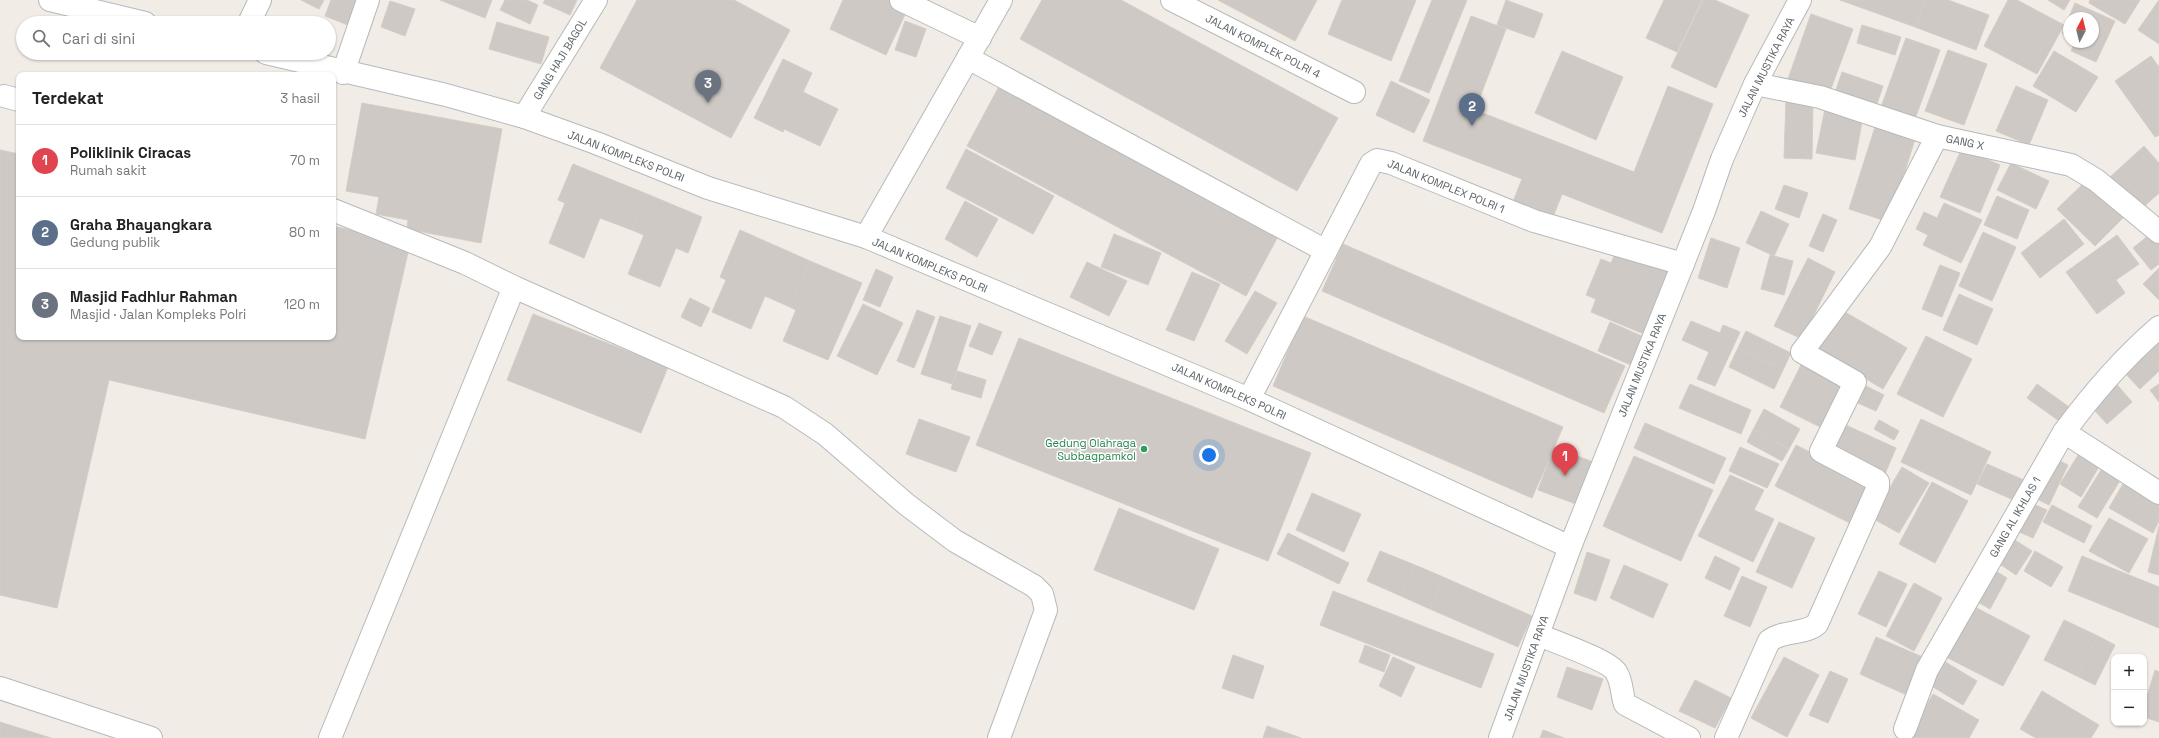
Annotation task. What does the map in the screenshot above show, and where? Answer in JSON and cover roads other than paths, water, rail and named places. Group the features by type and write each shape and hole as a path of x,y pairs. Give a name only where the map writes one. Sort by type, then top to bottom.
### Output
{"street":[{"path":"50,0 116,16"},
{"path":"252,16 260,0"},
{"path":"343,73 368,0"},
{"name":"GANG HAJI BAGOL","path":"524,117 596,0"},
{"path":"901,0 980,38"},
{"path":"866,237 1001,0"},
{"name":"JALAN KOMPLEK POLRI 4","path":"1172,0 1354,92"},
{"name":"JALAN MUSTIKA RAYA","path":"1500,738 1570,547 1683,264 1722,159 1755,84 1800,0"},
{"path":"968,58 1326,251"},
{"name":"JALAN KOMPLEKS POLRI","path":"293,60 343,73 446,95 524,117 596,143 708,188 866,237 1249,399 1570,547"},
{"name":"GANG X","path":"1755,84 1820,97 1937,136 2071,166 2096,180 2159,232"},
{"path":"1726,738 1769,641 1781,634 1808,629 1817,624 1878,487 1878,482 1876,480 1821,451 1855,382 1802,352 1880,248 1937,136"},
{"name":"JALAN KOMPLEX POLRI 1","path":"1249,399 1371,164 1377,160 1391,163 1534,221 1683,264"},
{"path":"336,211 465,263 514,287 784,407 825,434 906,504 955,541 1034,586 1042,594 1046,610 999,738"},
{"path":"330,738 514,287"},
{"name":"GANG AL IKHLAS 1","path":"1905,729 1927,670 2064,432 2086,402 2144,340 2159,327"},
{"path":"2064,432 2159,493"},
{"path":"1539,635 1601,662 1615,670 1622,683 1625,704 1689,738"},
{"path":"0,688 151,738"}],"place":[{"name":"Masjid Fadhlur Rahman","path":"708,103"},
{"name":"Graha Bhayangkara","path":"1472,126"},
{"name":"Gedung Olahraga Subbagpamkol","path":"1144,449"},
{"name":"Poliklinik Ciracas","path":"1565,476"}]}
